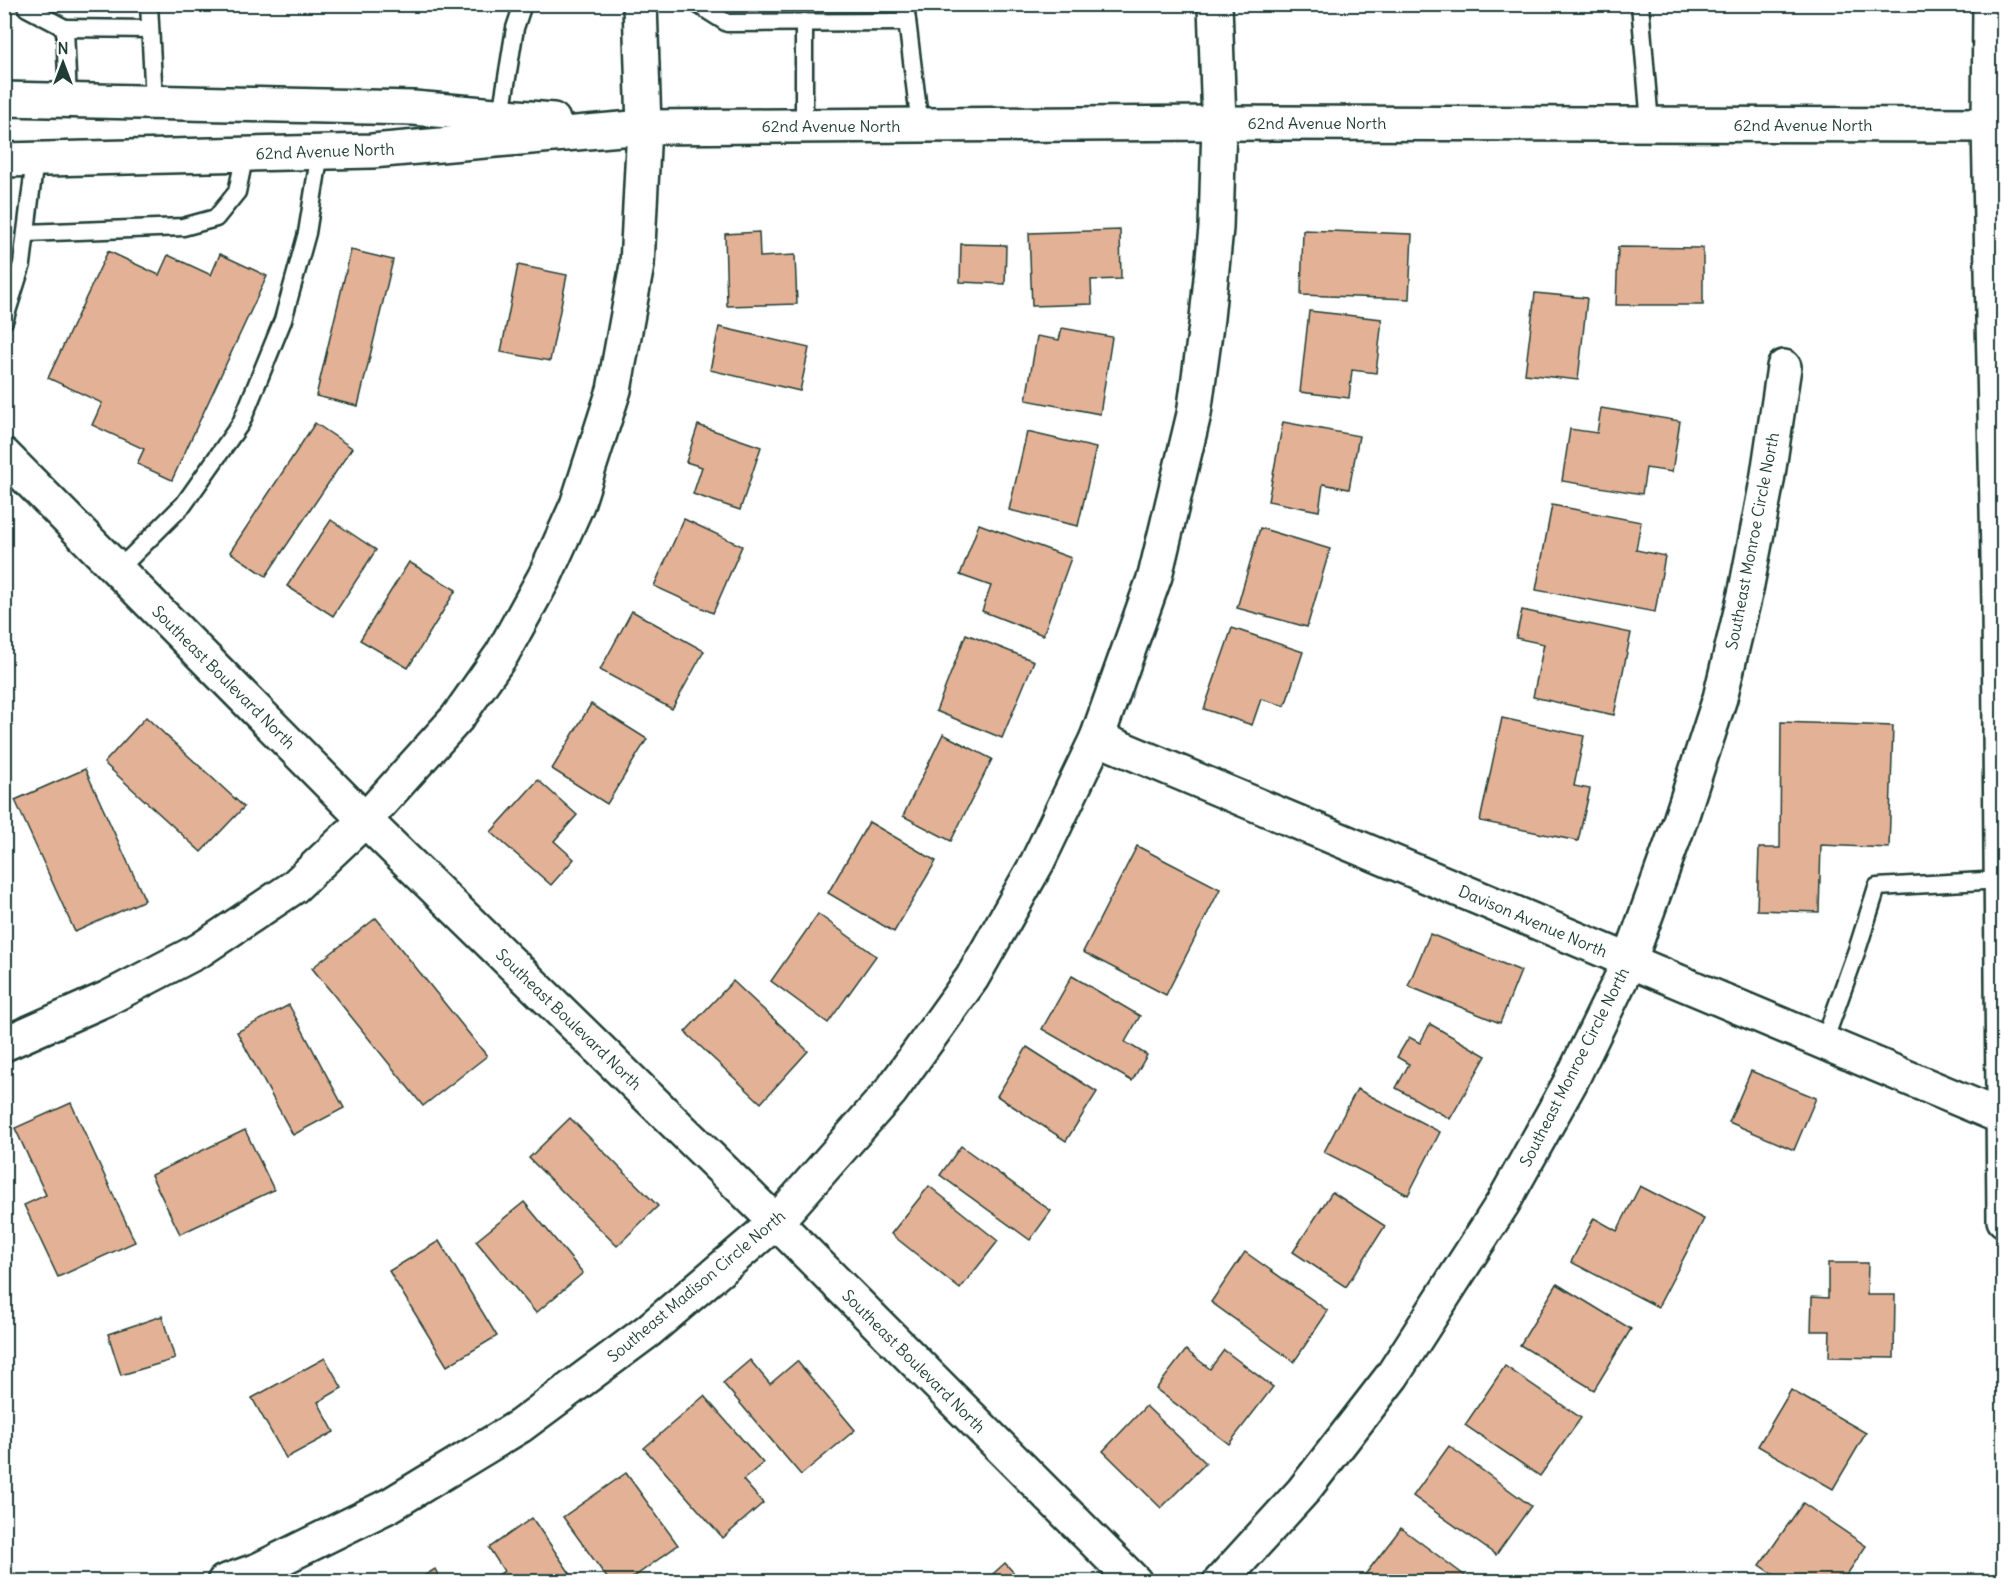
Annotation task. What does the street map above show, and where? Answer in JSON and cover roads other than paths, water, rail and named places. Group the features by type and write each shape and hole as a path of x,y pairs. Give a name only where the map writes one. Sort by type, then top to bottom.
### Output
{"street":[{"path":"4,1044 108,998 200,950 294,887 365,820 457,718 502,654 545,576 577,505 614,390 638,265 644,128 640,4"},
{"name":"Southeast Madison Circle North","path":"224,1581 258,1570 390,1505 520,1426 648,1331 776,1222 891,1091 972,978 1037,863 1097,738 1155,576 1194,414 1207,318 1216,228 1219,123 1215,4"},
{"path":"1990,4 1996,125 2004,1220"},
{"name":"62nd Avenue North","path":"4,99 413,108 644,128"},
{"name":"62nd Avenue North","path":"20,160 372,151 644,128 1219,123 1996,125"},
{"name":"Southeast Monroe Circle North","path":"1220,1581 1303,1491 1392,1376 1503,1203 1571,1081 1629,962 1680,821 1719,698 1746,590 1767,482 1784,367"},
{"name":"Southeast Boulevard North","path":"4,455 365,820 776,1222 1135,1581"},
{"name":"Davison Avenue North","path":"1097,738 2003,1117"}],"lane":[{"path":"25,4 27,8 65,28 150,30"},
{"path":"149,4 154,102"},
{"path":"501,115 515,28 523,4"},
{"path":"697,4 727,23 907,22"},
{"path":"905,4 920,126"},
{"path":"1640,4 1650,124"},
{"path":"804,22 804,126"},
{"path":"65,28 68,100"},
{"path":"118,570 184,504 241,423 284,320 307,233 320,152"},
{"path":"26,233 183,227 216,218 237,192 245,154"},
{"path":"4,321 22,264 26,233 20,160"},
{"path":"1824,1042 1877,887 2001,880"}]}
